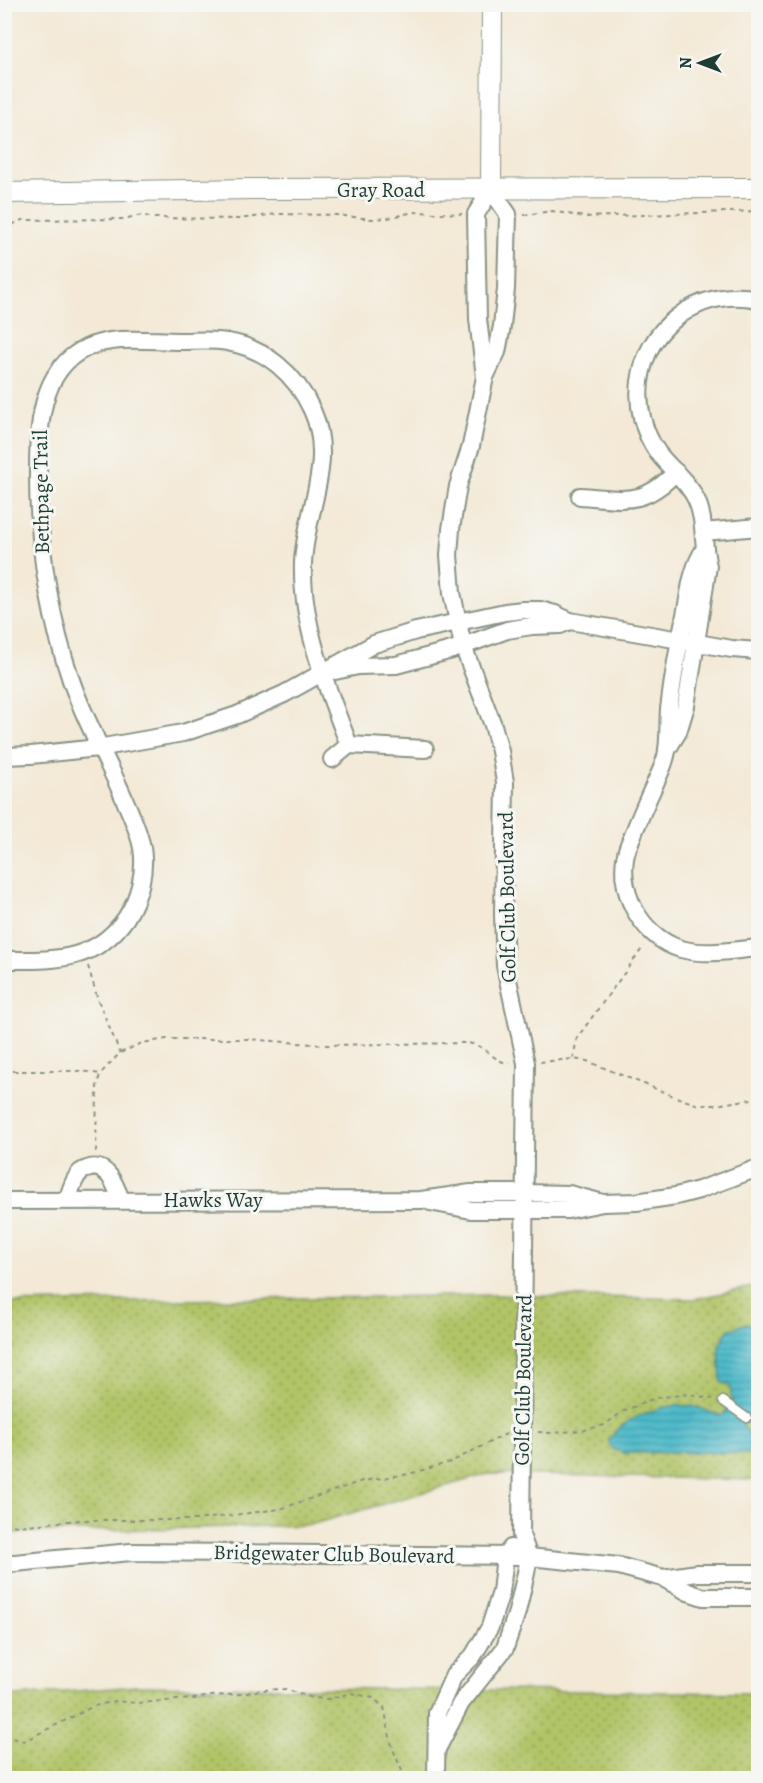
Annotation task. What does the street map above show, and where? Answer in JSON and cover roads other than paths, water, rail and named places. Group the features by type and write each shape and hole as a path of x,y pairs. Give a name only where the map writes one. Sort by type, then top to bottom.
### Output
{"street":[{"path":"491,190 492,4"},
{"name":"Gray Road","path":"4,193 252,189 759,188"},
{"name":"Golf Club Boulevard","path":"485,376 477,300 476,214 491,190 508,214 506,289 497,351 485,376 471,446 458,486 451,529 451,579 463,646 493,725 505,782 503,915 505,966 526,1063 521,1535 529,1557"},
{"path":"667,750 674,741 682,722 708,566 704,550 704,532 697,502 686,484 658,453 643,424 640,376 648,354 662,331 671,322 702,302 725,297 759,299"},
{"name":"Bethpage Trail","path":"4,960 58,960 83,953 100,945 113,935 129,913 139,891 143,863 138,832 71,682 42,564 38,499 40,421 46,395 59,370 77,354 97,344 110,341 230,342 252,349 279,364 300,387 315,417 322,444 320,474 307,526 303,561 307,608 312,636 323,673 349,745"},
{"path":"580,496 619,499 643,497 659,488 676,472"},
{"path":"704,532 759,527"},
{"path":"704,550 695,564 680,640 670,705 667,750 662,768 628,849 624,870 627,892 630,901 654,933 673,945 693,951 759,948"},
{"path":"4,756 102,748 183,733 237,715 284,694 374,644 523,610 540,610 570,621 759,651"},
{"path":"323,673 358,666 378,667 408,663 507,630 560,625 570,621"},
{"path":"401,636 408,663"},
{"path":"332,759 349,745 425,749"},
{"path":"67,1200 76,1177 83,1170 95,1167 104,1170 113,1180 121,1200"},
{"path":"603,1203 636,1202 676,1196 759,1168"},
{"name":"Hawks Way","path":"4,1201 421,1200 471,1193 525,1193 569,1194 603,1203"},
{"name":"Hawks Way","path":"421,1200 471,1210 525,1211 568,1210 603,1203"},
{"path":"436,1779 436,1727 441,1701 454,1675 473,1656 482,1641 496,1610 501,1592 505,1556 521,1535"},
{"name":"Bridgewater Club Boulevard","path":"4,1564 131,1552 529,1557 619,1566 663,1578 688,1592 704,1597 759,1598"},
{"path":"436,1749 443,1741 453,1715 505,1648 517,1612 529,1557"},
{"name":"Bridgewater Club Boulevard","path":"663,1578 697,1573 759,1573"},
{"path":"473,1656 486,1670"}],"lane":[{"path":"723,1401 747,1418"}],"water":[{"path":"744,1324 758,1324 758,1414 750,1415 743,1425 758,1444 757,1452 754,1454 624,1453 613,1449 608,1442 614,1433 634,1418 646,1413 672,1406 685,1406 723,1415 732,1401 730,1386 721,1382 719,1346 728,1330"}]}
